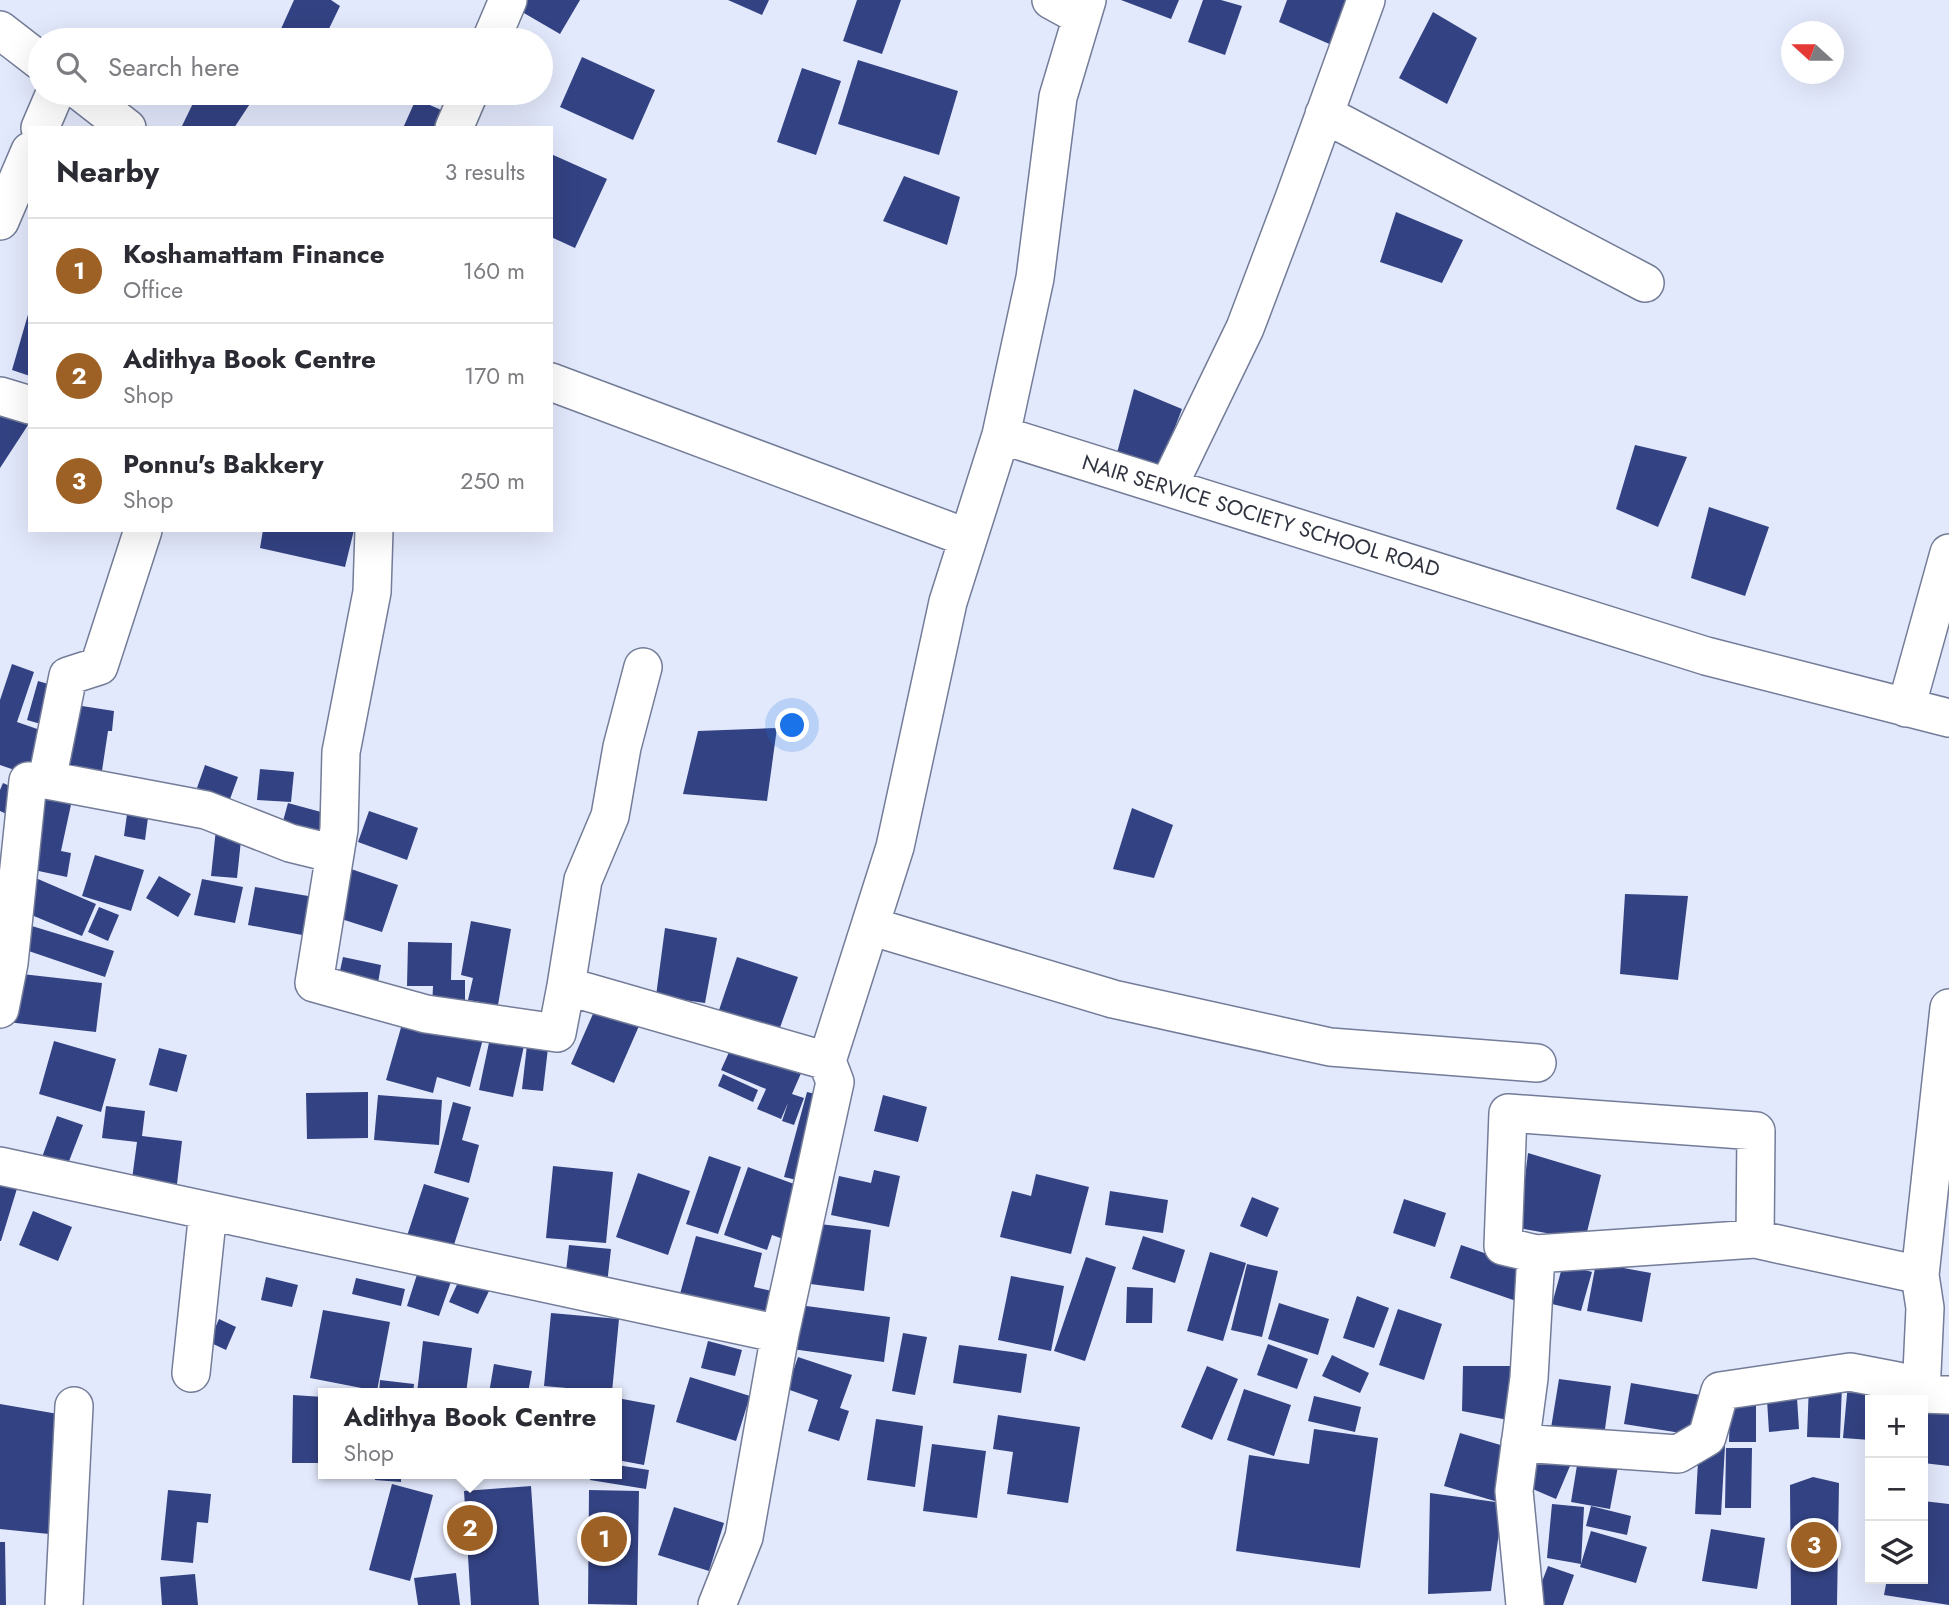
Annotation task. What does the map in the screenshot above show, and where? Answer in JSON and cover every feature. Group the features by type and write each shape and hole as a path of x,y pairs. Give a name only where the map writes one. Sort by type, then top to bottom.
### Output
{"street":[{"path":"496,28 508,0"},
{"path":"1168,487 1245,328 1366,0"},
{"path":"718,1605 744,1537 780,1335 835,1082 827,1061 895,847 948,602 1001,435 1035,278 1058,97 1074,6"},
{"path":"0,30 28,52"},
{"path":"41,126 50,105"},
{"path":"97,105 124,126"},
{"path":"455,126 464,105"},
{"path":"1324,114 1644,284"},
{"path":"0,221 28,156"},
{"path":"553,383 968,538"},
{"path":"0,396 28,404"},
{"name":"NAIR SERVICE SOCIETY SCHOOL ROAD","path":"1001,435 1706,656 1949,718"},
{"path":"0,1009 9,963 25,779 68,676 99,666 141,532"},
{"path":"374,532 372,592 341,752 339,829 314,983 426,1014 557,1032 583,880 610,816 622,747 643,667"},
{"path":"1906,708 1949,553"},
{"path":"25,779 206,810 290,844 335,854"},
{"path":"870,926 1113,999 1330,1047 1537,1063"},
{"path":"566,986 827,1061"},
{"path":"1520,1443 1678,1454 1707,1437 1720,1391 1850,1373 1897,1381 1935,1395 1920,1275 1949,1008"},
{"path":"1755,1239 1756,1131 1508,1113 1503,1246 1536,1254 1755,1239 1920,1275"},
{"path":"0,1166 780,1335"},
{"path":"191,1373 208,1211"},
{"path":"1525,1605 1514,1491 1529,1378 1536,1254"},
{"path":"64,1605 74,1406"}],"building":[{"path":"294,0 331,0 340,6 329,28 281,28"},
{"path":"522,0 580,0 560,34 517,9"},
{"path":"728,0 769,0 762,15"},
{"path":"857,0 901,0 882,54 843,41"},
{"path":"1121,0 1179,0 1171,19"},
{"path":"1203,0 1221,0 1242,6 1225,55 1188,42"},
{"path":"1287,0 1349,0 1334,46 1279,22"},
{"path":"1433,12 1477,38 1447,104 1399,78"},
{"path":"582,57 655,90 633,140 560,107"},
{"path":"858,60 958,91 939,155 838,124"},
{"path":"802,68 841,81 816,155 777,142"},
{"path":"192,105 249,105 235,126 182,126"},
{"path":"413,105 430,105 455,116 450,126 404,126"},
{"path":"553,155 607,179 575,248 553,238"},
{"path":"904,176 960,197 947,245 883,221"},
{"path":"1396,212 1463,240 1442,283 1380,262"},
{"path":"28,314 28,375 12,370"},
{"path":"1134,389 1182,409 1160,466 1117,453"},
{"path":"0,400 28,421 28,425 0,468"},
{"path":"1635,445 1687,457 1658,527 1616,509"},
{"path":"1709,507 1769,527 1745,596 1691,578"},
{"path":"263,532 354,532 345,567 260,548"},
{"path":"12,664 34,672 17,722 46,732 32,776 0,765 0,700"},
{"path":"38,681 62,688 51,727 27,720"},
{"path":"69,704 114,711 112,731 108,731 100,784 58,778"},
{"path":"777,728 767,801 683,794 698,731"},
{"path":"205,765 238,777 230,799 197,788"},
{"path":"260,769 294,772 291,802 257,800"},
{"path":"3,783 21,791 11,816 0,811 0,790"},
{"path":"44,794 72,800 61,851 71,853 67,877 29,869"},
{"path":"288,803 332,815 324,845 280,832"},
{"path":"128,807 149,810 145,840 124,836"},
{"path":"1132,808 1173,825 1154,878 1113,869"},
{"path":"369,811 418,828 407,860 358,842"},
{"path":"216,829 242,831 237,878 211,876"},
{"path":"95,855 144,870 131,911 82,896"},
{"path":"351,869 398,885 382,932 335,917"},
{"path":"31,876 96,904 82,936 17,909"},
{"path":"159,876 191,894 178,917 146,898"},
{"path":"202,879 243,887 235,923 194,915"},
{"path":"255,887 320,898 313,937 248,925"},
{"path":"1625,894 1688,896 1678,980 1620,974"},
{"path":"99,907 119,915 108,941 88,932"},
{"path":"471,921 511,929 498,1005 468,1000 473,978 461,975"},
{"path":"22,923 114,951 105,977 14,946"},
{"path":"665,928 717,938 705,1003 656,996"},
{"path":"408,942 452,943 451,980 465,980 465,1010 432,1009 433,986 407,986"},
{"path":"343,957 381,965 378,983 339,975"},
{"path":"737,957 798,977 777,1036 717,1016"},
{"path":"13,973 102,983 96,1032 7,1022"},
{"path":"596,1007 639,1026 614,1083 571,1064"},
{"path":"404,1017 483,1039 470,1087 437,1077 433,1093 386,1080"},
{"path":"491,1033 525,1041 513,1097 479,1090"},
{"path":"54,1041 116,1059 101,1112 39,1094"},
{"path":"734,1041 802,1071 792,1094 804,1098 794,1125 782,1121 788,1103 781,1119 757,1109 766,1089 721,1070"},
{"path":"527,1045 548,1048 543,1091 522,1089"},
{"path":"159,1048 187,1055 177,1092 149,1085"},
{"path":"723,1074 758,1090 753,1102 718,1086"},
{"path":"368,1092 368,1138 307,1139 306,1093"},
{"path":"807,1092 828,1097 805,1182 784,1177"},
{"path":"378,1095 442,1100 439,1145 374,1140"},
{"path":"883,1095 927,1107 918,1142 874,1131"},
{"path":"453,1102 471,1107 462,1140 479,1145 469,1183 434,1173"},
{"path":"106,1106 145,1111 142,1136 182,1141 177,1184 132,1179 137,1142 102,1138"},
{"path":"57,1116 83,1125 66,1169 41,1160"},
{"path":"1528,1153 1601,1175 1585,1240 1519,1228"},
{"path":"709,1156 741,1167 718,1234 686,1224"},
{"path":"553,1166 613,1172 606,1243 546,1238"},
{"path":"748,1167 805,1188 786,1240 772,1235 767,1250 724,1235"},
{"path":"874,1170 900,1176 889,1227 831,1215 839,1176 871,1183"},
{"path":"638,1173 690,1191 668,1255 616,1237"},
{"path":"1036,1174 1089,1187 1071,1254 1000,1237 1012,1191 1031,1196"},
{"path":"0,1176 19,1182 1,1241 0,1241"},
{"path":"424,1184 469,1198 451,1254 406,1239"},
{"path":"1110,1191 1168,1200 1163,1233 1105,1225"},
{"path":"1252,1197 1279,1208 1267,1237 1240,1226"},
{"path":"1404,1199 1446,1213 1435,1247 1393,1233"},
{"path":"33,1211 72,1227 58,1261 19,1245"},
{"path":"811,1223 871,1230 864,1291 803,1283"},
{"path":"696,1236 762,1253 754,1287 776,1292 769,1317 680,1294"},
{"path":"1143,1236 1185,1250 1175,1283 1132,1269"},
{"path":"569,1245 611,1249 607,1284 565,1280"},
{"path":"1461,1245 1531,1269 1519,1302 1450,1278"},
{"path":"1210,1252 1246,1263 1223,1341 1187,1331"},
{"path":"1086,1257 1116,1267 1085,1361 1054,1351"},
{"path":"1596,1263 1651,1273 1642,1322 1587,1311"},
{"path":"1247,1264 1278,1271 1262,1337 1231,1330"},
{"path":"1563,1264 1592,1272 1581,1311 1552,1304"},
{"path":"420,1265 453,1276 439,1316 407,1306"},
{"path":"1011,1276 1064,1286 1051,1351 998,1340"},
{"path":"266,1277 298,1285 292,1307 261,1300"},
{"path":"356,1278 405,1289 401,1306 352,1294"},
{"path":"460,1278 489,1291 478,1314 449,1302"},
{"path":"1127,1287 1153,1288 1152,1323 1126,1323"},
{"path":"1357,1296 1389,1308 1374,1348 1343,1338"},
{"path":"1279,1303 1329,1319 1318,1355 1268,1339"},
{"path":"791,1304 890,1317 884,1362 785,1348"},
{"path":"1398,1309 1442,1324 1424,1380 1379,1365"},
{"path":"323,1310 390,1322 378,1388 362,1388 310,1378"},
{"path":"551,1313 619,1319 612,1388 544,1386"},
{"path":"219,1319 236,1327 226,1350 209,1342"},
{"path":"903,1333 927,1337 915,1395 892,1391"},
{"path":"423,1341 472,1348 467,1388 418,1388"},
{"path":"708,1341 742,1350 735,1376 701,1368"},
{"path":"1268,1344 1308,1359 1297,1389 1257,1375"},
{"path":"959,1345 1027,1354 1021,1393 953,1383"},
{"path":"1332,1355 1369,1373 1360,1393 1322,1376"},
{"path":"798,1357 852,1375 840,1408 849,1411 839,1441 808,1431 818,1400 787,1389"},
{"path":"494,1364 532,1371 529,1388 490,1388"},
{"path":"1207,1366 1238,1379 1212,1440 1181,1427"},
{"path":"1463,1366 1524,1366 1513,1421 1462,1411"},
{"path":"690,1377 750,1396 736,1441 676,1422"},
{"path":"1559,1379 1611,1386 1604,1436 1551,1428"},
{"path":"380,1380 414,1384 414,1388 379,1388"},
{"path":"1631,1383 1706,1396 1700,1436 1624,1424"},
{"path":"1848,1383 1883,1385 1882,1395 1865,1395 1865,1440 1843,1438"},
{"path":"1809,1384 1842,1385 1840,1438 1807,1437"},
{"path":"1244,1389 1291,1405 1274,1456 1227,1440"},
{"path":"293,1395 318,1397 318,1463 292,1463"},
{"path":"1314,1396 1361,1407 1355,1432 1308,1421"},
{"path":"1797,1398 1799,1429 1769,1432 1767,1400"},
{"path":"622,1399 655,1405 644,1465 622,1461"},
{"path":"1928,1399 1949,1402 1949,1466 1928,1464"},
{"path":"0,1404 64,1415 59,1535 0,1529"},
{"path":"1730,1405 1756,1405 1756,1442 1729,1442"},
{"path":"998,1415 1080,1427 1068,1503 1007,1494 1013,1452 993,1449"},
{"path":"876,1419 923,1426 915,1487 867,1480"},
{"path":"1314,1429 1378,1438 1360,1568 1236,1551 1249,1455 1309,1464"},
{"path":"1460,1433 1514,1449 1498,1502 1444,1486"},
{"path":"932,1444 986,1451 977,1518 923,1511"},
{"path":"1699,1445 1725,1446 1721,1515 1695,1514"},
{"path":"1726,1448 1752,1448 1751,1508 1725,1508"},
{"path":"1537,1450 1570,1466 1556,1499 1521,1484"},
{"path":"1579,1453 1619,1461 1610,1509 1571,1502"},
{"path":"622,1466 649,1470 646,1489 590,1480 622,1479"},
{"path":"1813,1477 1839,1483 1837,1605 1791,1605 1790,1485"},
{"path":"401,1479 401,1482 375,1480"},
{"path":"392,1484 433,1495 410,1581 369,1570"},
{"path":"531,1486 539,1605 471,1605 464,1491"},
{"path":"168,1490 211,1494 208,1523 197,1522 193,1563 161,1560"},
{"path":"589,1490 639,1491 637,1605 588,1604"},
{"path":"1430,1493 1503,1503 1491,1591 1428,1594"},
{"path":"1928,1502 1949,1504 1949,1605 1884,1595 1886,1584 1928,1584"},
{"path":"1552,1504 1584,1507 1581,1564 1547,1558"},
{"path":"1591,1506 1631,1516 1627,1535 1586,1526"},
{"path":"674,1507 724,1523 709,1571 658,1555"},
{"path":"1711,1529 1765,1538 1757,1589 1702,1581"},
{"path":"1591,1531 1647,1547 1636,1583 1580,1567"},
{"path":"0,1542 5,1542 6,1605 0,1605"},
{"path":"1548,1566 1574,1575 1563,1605 1533,1605"},
{"path":"456,1573 460,1605 418,1605 414,1578"},
{"path":"195,1574 198,1605 162,1605 160,1577"}],"place":[{"name":"Adithya Book Centre","path":"470,1528"},
{"name":"Koshamattam Finance","path":"604,1539"},
{"name":"Ponnu's Bakkery","path":"1814,1545"}]}
